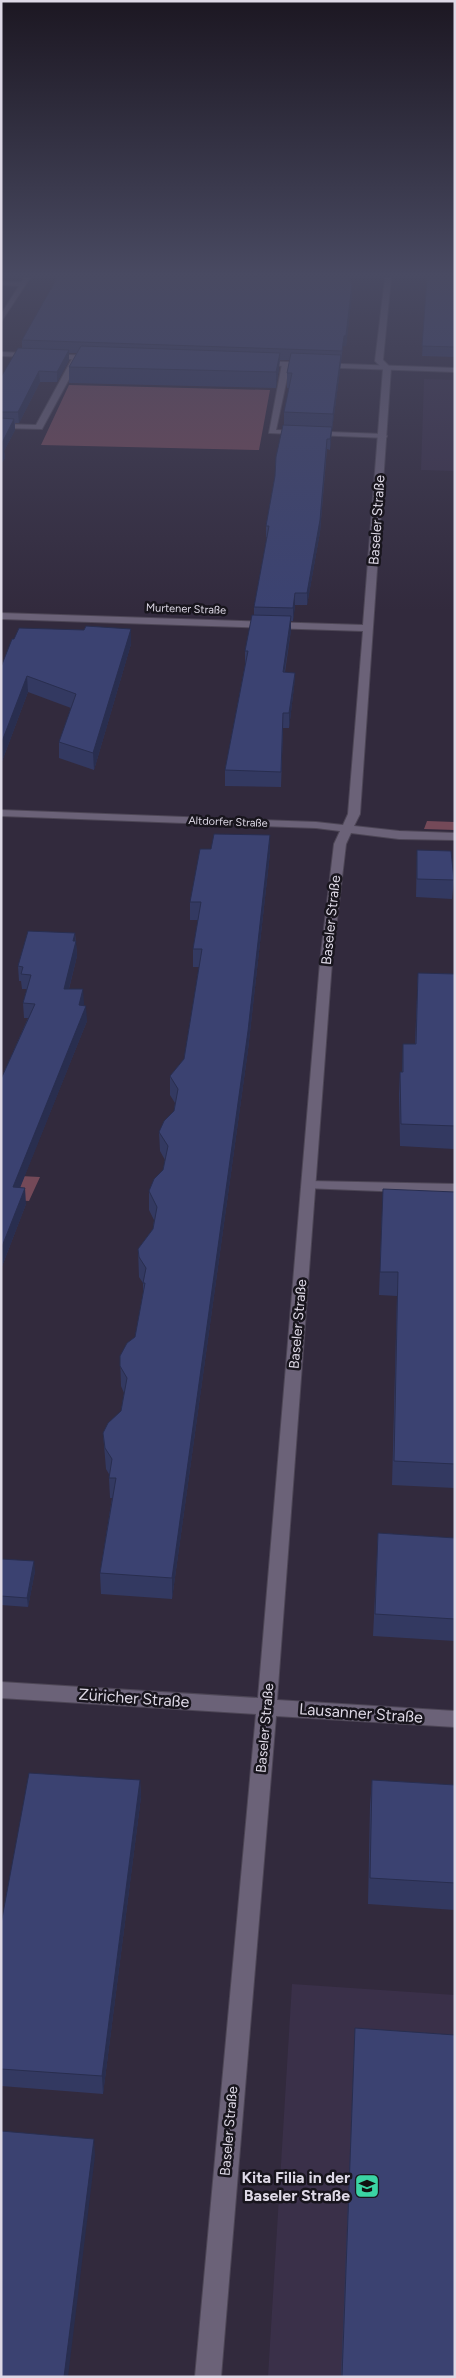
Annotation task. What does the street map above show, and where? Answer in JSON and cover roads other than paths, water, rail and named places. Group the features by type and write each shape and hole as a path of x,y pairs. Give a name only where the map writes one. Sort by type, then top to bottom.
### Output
{"street":[{"path":"1,426 39,427 60,389"},
{"path":"281,389 272,431 274,432 382,436"},
{"name":"Baseler Straße","path":"208,2377 267,1706 326,962 340,844 354,814 386,389"},
{"name":"Murtener Straße","path":"1,616 369,628"},
{"name":"Altdorfer Straße","path":"1,813 348,828 399,835 455,837"},
{"path":"309,1185 455,1189"},
{"name":"Züricher Straße","path":"1,1690 267,1706"},
{"name":"Lausanner Straße","path":"267,1706 455,1719"}],"place":[{"name":"Kita Filia in der Baseler Straße","path":"367,2186"}]}
